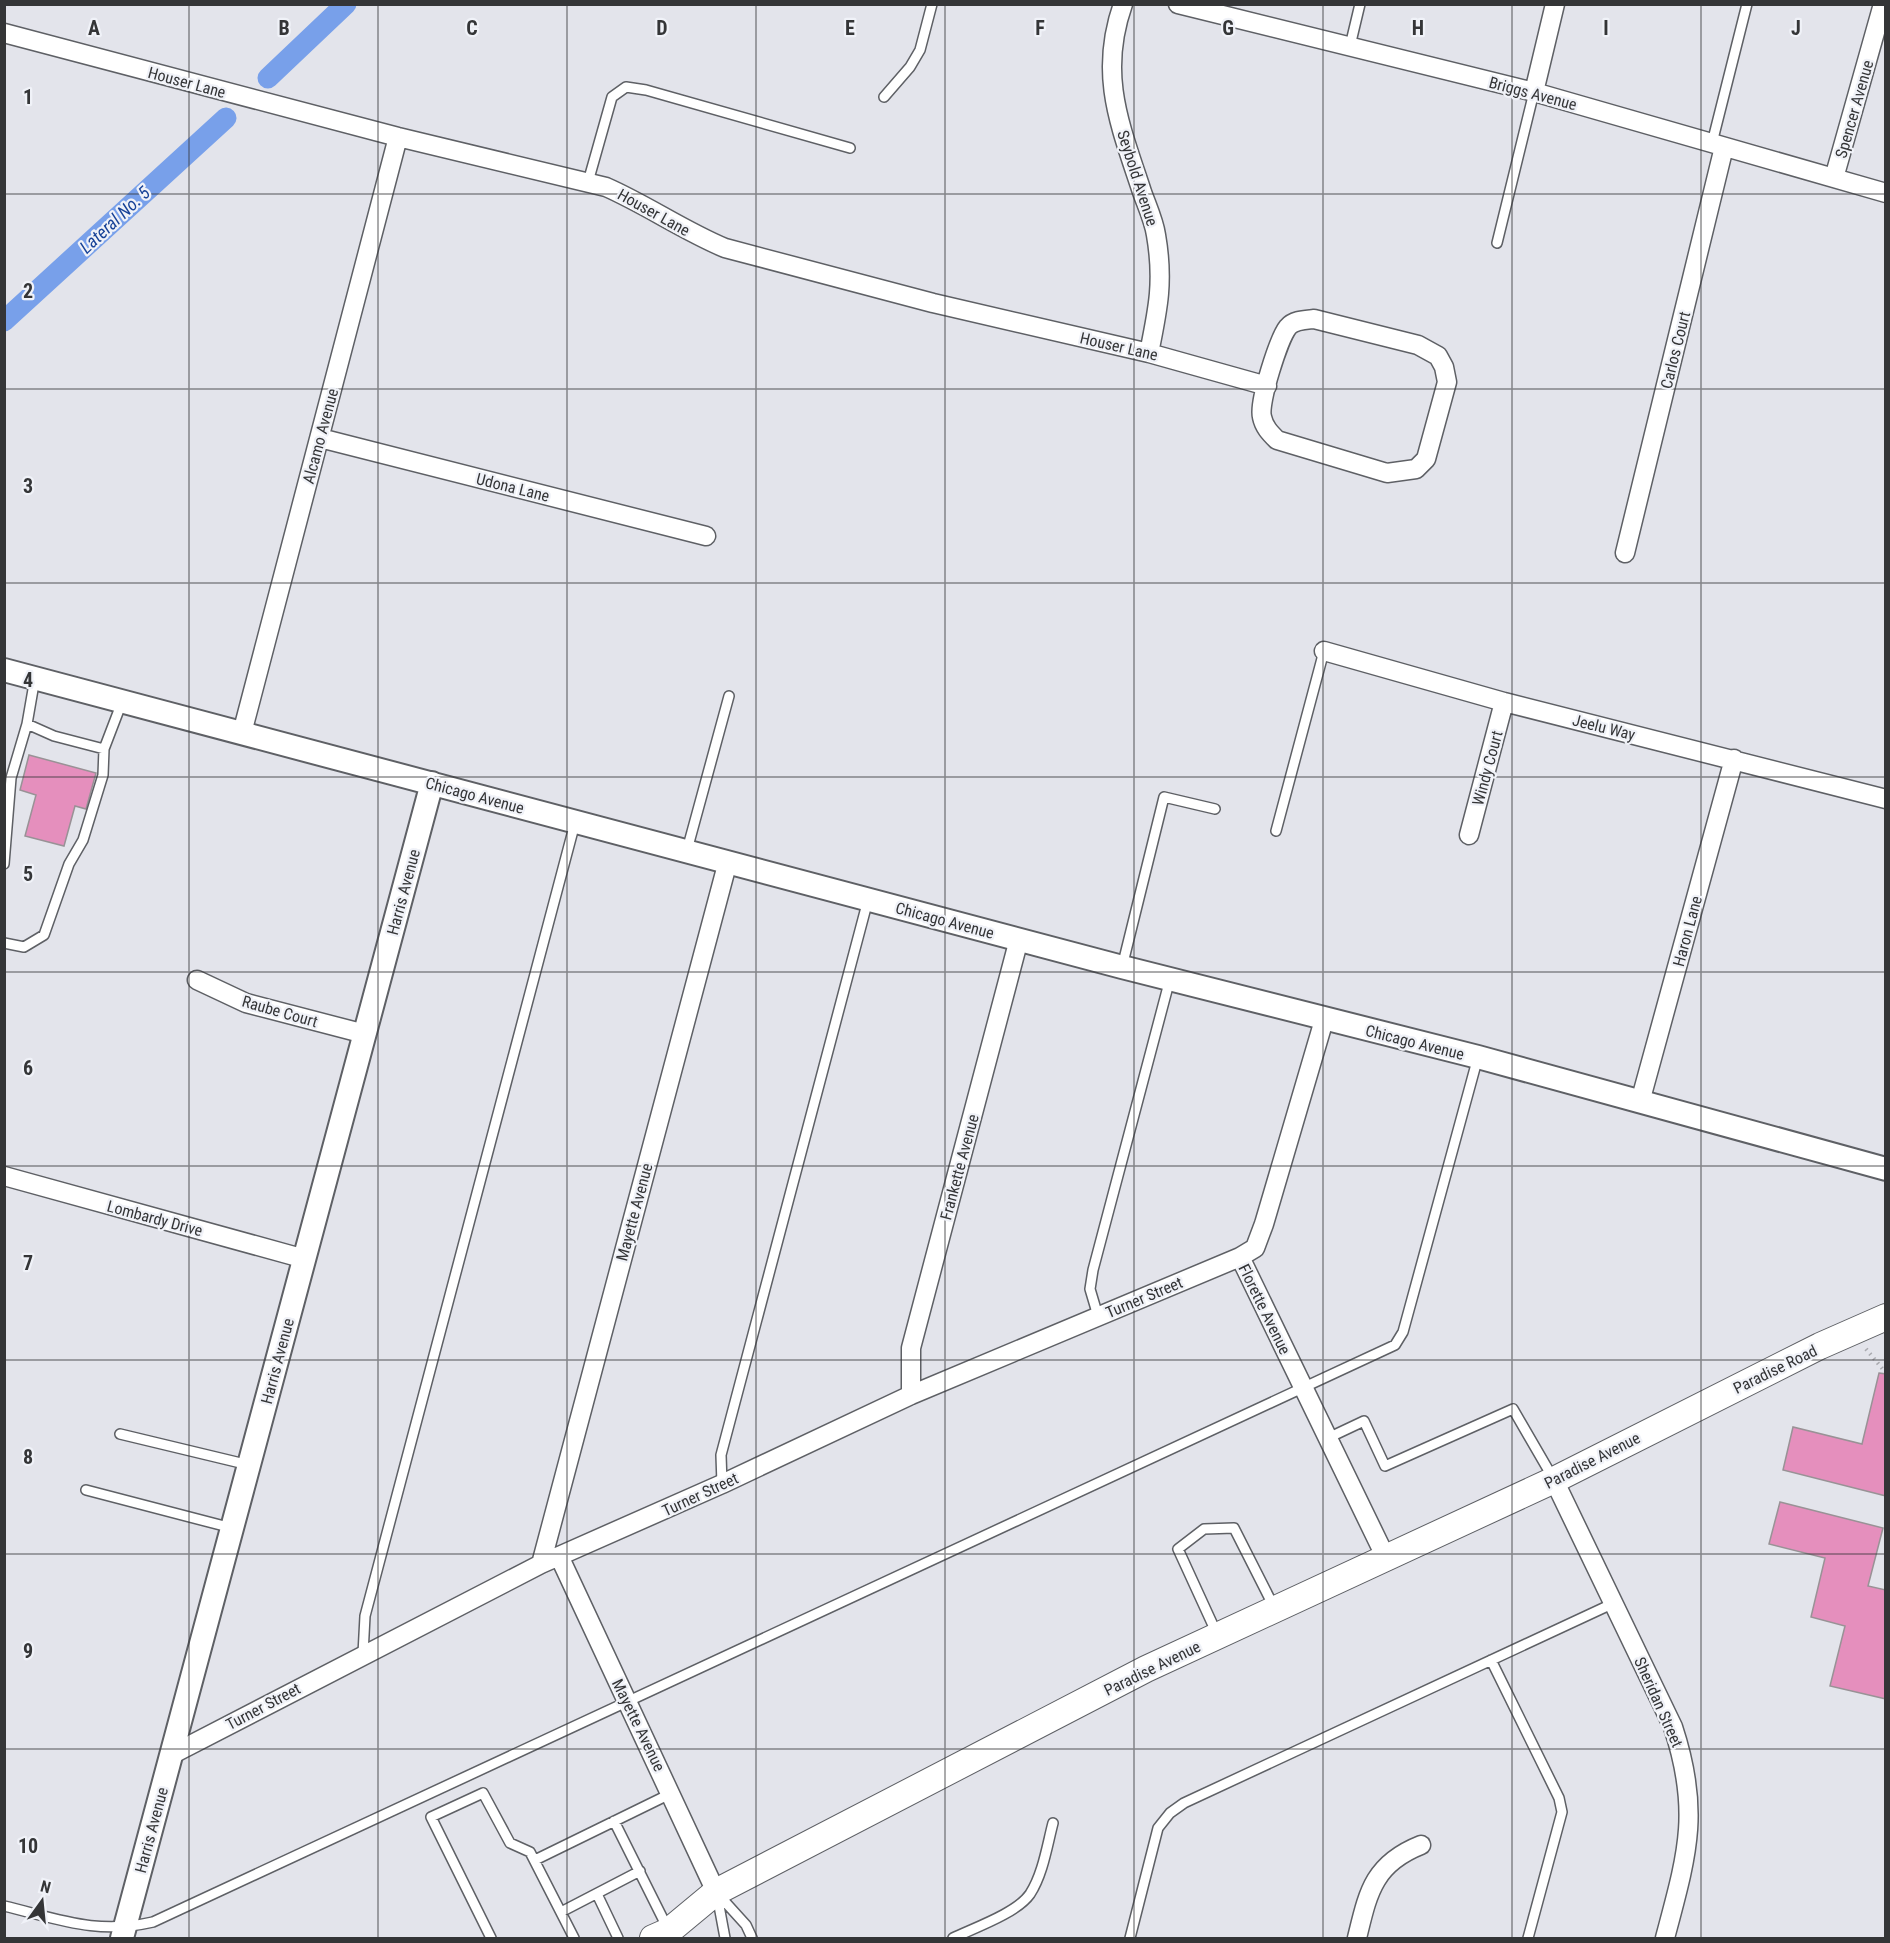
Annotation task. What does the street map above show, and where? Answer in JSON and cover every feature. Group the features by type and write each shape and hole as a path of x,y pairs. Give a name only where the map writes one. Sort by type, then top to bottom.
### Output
{"main road":[{"name":"Paradise Road","path":"1666,1423 1886,1317"},
{"name":"Paradise Avenue","path":"661,1935 716,1892 1146,1669 1554,1480 1666,1423"}],"street":[{"name":"Seybold Avenue","path":"1123,4 1112,51 1114,106 1156,232 1161,266 1161,295 1149,353"},
{"name":"Briggs Avenue","path":"1178,4 1534,92 1886,193"},
{"path":"1534,92 1555,4"},
{"name":"Spencer Avenue","path":"1834,178 1883,4"},
{"name":"Houser Lane","path":"4,33 398,138 588,182 638,201 696,236 725,248 933,303 1149,353 1267,386"},
{"name":"Alcamo Avenue","path":"242,734 398,138"},
{"name":"Carlos Court","path":"1625,553 1718,145"},
{"path":"1314,318 1431,350 1444,367 1448,382 1426,459 1416,469 1394,473 1277,440 1267,429 1261,415 1267,386 1283,335 1289,326 1314,318"},
{"name":"Udona Lane","path":"320,438 706,536"},
{"name":"Jeelu Way","path":"1324,651 1504,702 1886,798"},
{"name":"Chicago Avenue","path":"4,670 1122,967 1324,1020 1478,1057 1886,1169"},
{"name":"Windy Court","path":"1469,834 1504,702"},
{"name":"Haron Lane","path":"1640,1102 1734,759"},
{"name":"Harris Avenue","path":"123,1934 432,783"},
{"name":"Mayette Avenue","path":"541,1564 728,861"},
{"name":"Frankette Avenue","path":"911,1395 911,1348 1019,939"},
{"name":"Raube Court","path":"197,980 246,1003 365,1034"},
{"name":"Florette Avenue","path":"1324,1020 1264,1224 1255,1248 1240,1257 1386,1558"},
{"name":"Lombardy Drive","path":"4,1176 305,1259"},
{"name":"Turner Street","path":"171,1755 541,1564 560,1558 911,1395 1240,1257"},
{"name":"Sheridan Street","path":"1554,1480 1673,1726 1684,1761 1688,1790 1689,1832 1665,1938"},
{"name":"Mayette Avenue","path":"560,1558 672,1793 716,1892"},
{"path":"1357,1938 1368,1893 1375,1880 1388,1863 1404,1852 1421,1845"}],"lane":[{"path":"884,98 920,50 932,4"},
{"path":"1350,46 1360,4"},
{"path":"1718,145 1747,4"},
{"path":"588,182 612,97 626,87 646,90 850,148"},
{"path":"1497,243 1534,92"},
{"path":"1276,831 1324,651"},
{"path":"4,864 11,777 27,724 35,678"},
{"path":"687,850 729,696"},
{"path":"4,943 24,947 44,935 69,864 83,840 103,775 104,748 122,702"},
{"path":"27,724 54,736 104,748"},
{"path":"1122,967 1164,797 1215,809"},
{"path":"363,1654 365,1616 576,821"},
{"path":"722,1484 721,1455 868,899"},
{"path":"1098,1316 1090,1289 1093,1270 1170,979"},
{"path":"4,1906 123,1934 153,1922 1395,1345 1403,1332 1478,1057"},
{"path":"1328,1438 1364,1421 1385,1466 1513,1408 1554,1480"},
{"path":"120,1434 249,1465"},
{"path":"86,1490 232,1528"},
{"path":"1218,1636 1178,1549 1204,1529 1234,1528 1275,1609"},
{"path":"1130,1938 1158,1828 1170,1813 1184,1803 1614,1603"},
{"path":"1491,1660 1559,1798 1562,1812 1528,1938"},
{"path":"491,1938 431,1817 483,1793 510,1843 530,1852 574,1938"},
{"path":"535,1860 672,1793"},
{"path":"614,1821 640,1871 661,1935"},
{"path":"953,1938 1017,1906 1029,1896 1038,1879 1053,1822"},
{"path":"561,1912 640,1871"},
{"path":"716,1892 725,1938"},
{"path":"716,1892 746,1925 752,1938"},
{"path":"597,1894 618,1938"}],"path":[{"path":"1852,1332 1886,1373"}],"building":[{"path":"29,755 96,773 86,809 75,806 64,846 25,836 36,795 20,790"},
{"path":"1879,1373 1886,1374 1886,1496 1783,1470 1793,1427 1862,1444"},
{"path":"1780,1502 1883,1528 1868,1586 1886,1590 1886,1699 1830,1686 1845,1626 1811,1617 1825,1558 1769,1544"}],"waterway":[{"name":"Lateral No. 5","path":"268,78 346,4"},
{"name":"Lateral No. 5","path":"4,321 226,118"}]}
